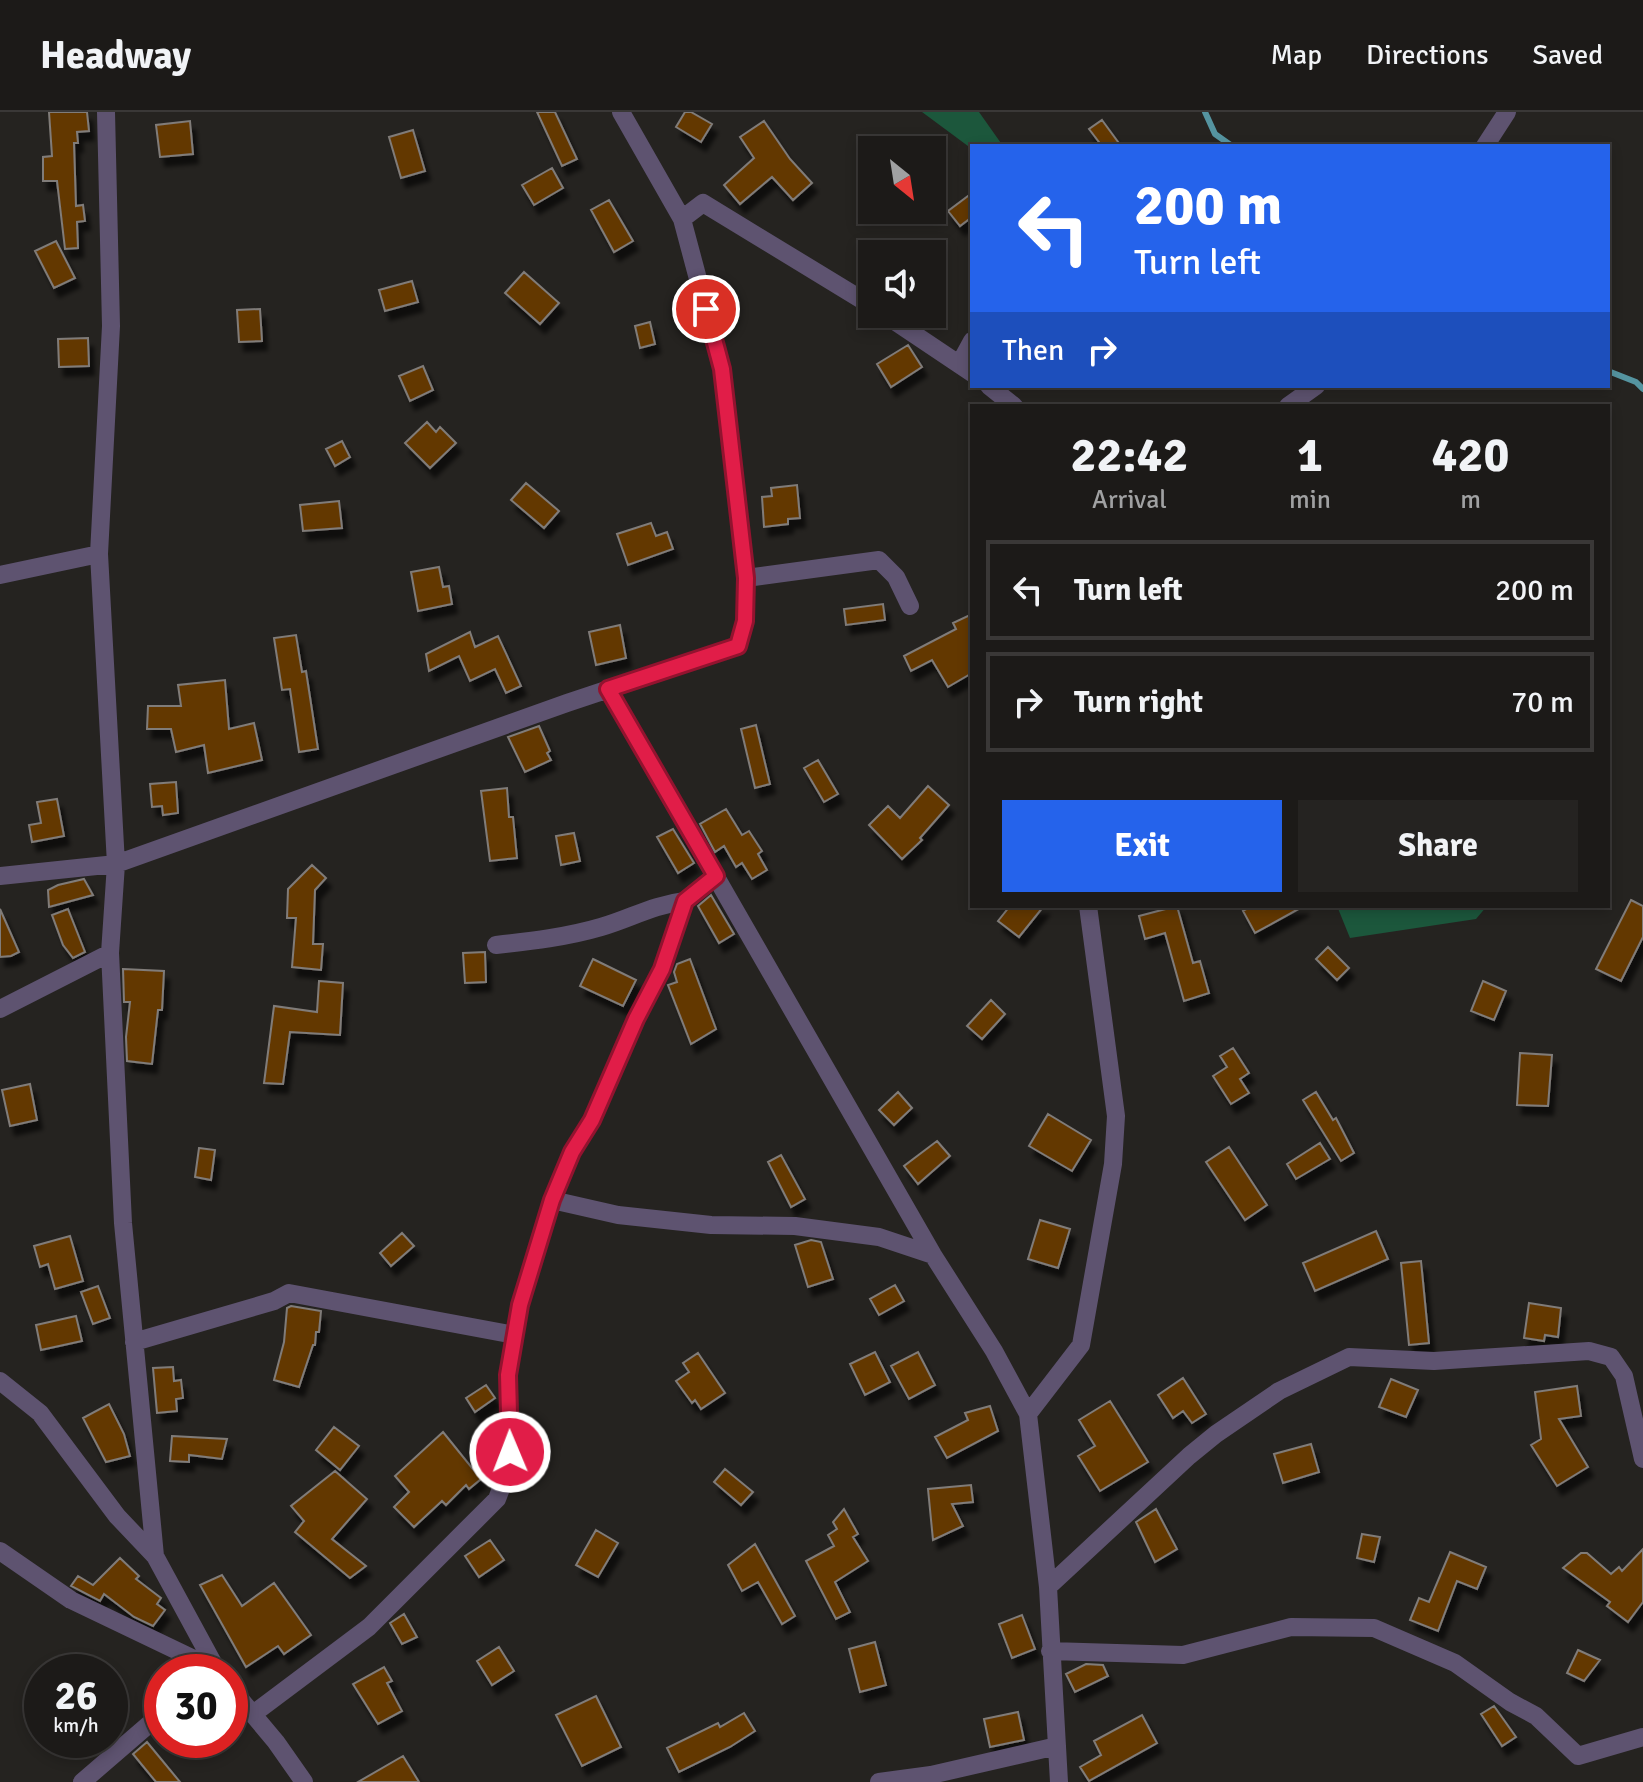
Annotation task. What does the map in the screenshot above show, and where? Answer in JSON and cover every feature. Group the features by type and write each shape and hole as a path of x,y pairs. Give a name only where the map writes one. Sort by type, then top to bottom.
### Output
{"street":[{"path":"106,112 111,326 99,554 116,864 110,953 122,1208 155,1556"},
{"path":"0,876 116,864 608,689 738,646 745,621 746,578 722,369 682,219 621,112"},
{"path":"1486,144 1507,112"},
{"path":"682,219 703,203 858,297"},
{"path":"905,328 966,368"},
{"path":"992,388 1012,404"},
{"path":"1291,404 1313,388"},
{"path":"0,575 99,554"},
{"path":"746,578 879,560 896,577 910,606"},
{"path":"608,689 933,1255 994,1351 1028,1414 1048,1587 1059,1782"},
{"path":"496,945 569,936 606,926 661,904 685,901 716,876"},
{"path":"253,1714 369,1627 497,1499 510,1452 508,1375 520,1305 552,1200 572,1152 592,1120 636,1019 662,969 685,901"},
{"path":"1028,1414 1081,1345 1113,1164 1116,1116 1088,908"},
{"path":"1,1007 110,953"},
{"path":"552,1200 618,1215 711,1225 795,1226 879,1237 933,1255"},
{"path":"134,1342 274,1301 289,1293 515,1335"},
{"path":"1048,1587 1189,1456 1279,1391 1349,1357 1434,1361 1589,1351 1611,1357 1624,1376 1643,1459"},
{"path":"0,1381 40,1413 117,1516 155,1556 205,1654"},
{"path":"0,1551 71,1600 180,1654"},
{"path":"1050,1651 1183,1655 1291,1627 1374,1628 1455,1663 1510,1702 1536,1716 1578,1756 1643,1737"},
{"path":"248,1708 304,1782"},
{"path":"82,1782 144,1729"},
{"path":"879,1782 931,1775 1057,1746"}],"green space":[{"path":"922,112 979,112 1002,144 970,144 970,148"},
{"path":"1338,908 1485,908 1476,919 1350,938"}],"building":[{"path":"49,112 87,112 89,131 77,132 78,143 74,143 76,206 83,205 85,221 77,222 78,248 65,249 57,181 43,181 43,157 52,156"},
{"path":"537,112 555,112 577,159 562,166"},
{"path":"685,112 691,112 712,124 701,142 676,127"},
{"path":"1102,120 1120,144 1100,144 1089,129"},
{"path":"190,121 193,154 160,157 156,125"},
{"path":"764,121 790,159 812,183 793,200 772,177 740,204 724,185 754,158 740,137"},
{"path":"413,130 425,171 401,178 389,137"},
{"path":"552,168 563,188 534,205 522,185"},
{"path":"970,194 970,218 960,226 948,211"},
{"path":"609,200 633,241 614,252 591,210"},
{"path":"56,241 75,278 54,288 35,251"},
{"path":"524,272 559,303 540,324 505,293"},
{"path":"412,281 418,302 385,311 379,290"},
{"path":"260,309 262,341 239,342 237,310"},
{"path":"650,322 655,344 640,348 635,326"},
{"path":"88,338 89,366 59,367 58,339"},
{"path":"908,345 922,367 891,387 877,364"},
{"path":"423,366 433,390 410,401 399,376"},
{"path":"427,422 436,432 440,427 456,443 430,468 405,443"},
{"path":"342,441 350,457 335,466 326,449"},
{"path":"526,483 559,511 544,528 511,500"},
{"path":"797,485 800,518 788,519 788,524 764,527 762,497 772,496 771,488"},
{"path":"339,501 342,528 303,531 300,505"},
{"path":"651,523 656,536 667,532 673,549 628,565 617,534"},
{"path":"439,567 443,587 449,586 452,604 418,611 411,572"},
{"path":"883,604 885,620 846,625 844,609"},
{"path":"970,615 970,674 948,687 932,660 911,671 904,656 956,629 953,623"},
{"path":"620,625 626,658 596,665 589,632"},
{"path":"470,632 475,647 498,636 521,686 506,693 495,669 470,681 459,656 429,671 426,654"},
{"path":"296,635 302,672 306,671 318,749 299,752 290,689 282,690 274,638"},
{"path":"225,680 229,729 254,723 262,760 208,773 204,745 176,752 171,729 147,729 148,706 181,706 178,685"},
{"path":"756,725 770,784 755,788 741,729"},
{"path":"539,726 551,760 525,772 508,737"},
{"path":"818,760 838,794 824,802 804,768"},
{"path":"176,782 178,813 163,815 162,806 152,807 150,784"},
{"path":"928,786 949,805 920,838 922,840 902,859 869,825 888,806 900,818"},
{"path":"507,788 517,858 490,861 481,791"},
{"path":"57,799 64,836 32,842 29,825 41,823 37,802"},
{"path":"726,809 742,835 749,831 762,851 758,854 767,870 752,879 742,863 736,867 724,846 715,852 700,824"},
{"path":"673,829 694,863 678,873 657,837"},
{"path":"574,833 580,861 561,865 556,836"},
{"path":"312,865 326,878 315,890 313,944 323,944 321,970 292,967 296,918 287,918 288,889"},
{"path":"84,879 93,895 49,907 48,890"},
{"path":"711,895 734,934 719,943 698,906"},
{"path":"1631,900 1643,906 1643,937 1621,981 1596,969"},
{"path":"1008,908 1042,908 1019,937 998,921"},
{"path":"1178,908 1193,963 1200,961 1209,993 1184,1001 1165,933 1145,939 1139,916"},
{"path":"1248,908 1300,908 1255,933 1243,911"},
{"path":"0,909 19,952 11,956 0,957"},
{"path":"68,909 85,952 73,958 63,945 52,915"},
{"path":"1328,947 1349,968 1337,980 1316,959"},
{"path":"485,952 486,982 465,983 463,953"},
{"path":"593,959 636,980 623,1006 580,986"},
{"path":"690,959 716,1029 691,1044 668,985 677,982 674,972 677,964"},
{"path":"123,969 164,971 162,1010 158,1010 152,1064 127,1061 130,1002 124,1002"},
{"path":"319,981 343,983 340,1035 290,1032 283,1084 264,1083 274,1006 317,1012"},
{"path":"1483,981 1506,991 1494,1020 1471,1011"},
{"path":"991,1000 1005,1014 982,1039 967,1026"},
{"path":"1233,1048 1249,1073 1240,1079 1249,1093 1231,1104 1213,1076 1227,1067 1220,1056"},
{"path":"1520,1053 1552,1055 1548,1106 1517,1105"},
{"path":"30,1084 37,1120 10,1126 2,1090"},
{"path":"898,1092 912,1108 894,1125 879,1110"},
{"path":"1316,1092 1333,1120 1336,1118 1354,1153 1341,1161 1303,1100"},
{"path":"1048,1114 1091,1140 1072,1171 1029,1146"},
{"path":"937,1141 950,1156 918,1184 904,1166"},
{"path":"1320,1143 1330,1159 1296,1179 1287,1164"},
{"path":"1229,1147 1267,1205 1245,1220 1206,1162"},
{"path":"199,1148 215,1150 211,1180 195,1177"},
{"path":"781,1155 805,1199 791,1207 768,1162"},
{"path":"1040,1220 1070,1229 1058,1268 1028,1259"},
{"path":"1376,1231 1388,1259 1315,1291 1303,1263"},
{"path":"402,1233 414,1246 391,1266 380,1253"},
{"path":"70,1236 83,1281 55,1289 48,1264 40,1267 34,1246"},
{"path":"811,1240 821,1242 833,1279 808,1287 795,1245"},
{"path":"1421,1261 1429,1343 1409,1345 1401,1263"},
{"path":"895,1285 904,1301 879,1315 870,1299"},
{"path":"98,1286 110,1318 93,1324 81,1292"},
{"path":"1529,1303 1561,1308 1558,1337 1545,1335 1544,1341 1524,1338"},
{"path":"287,1308 321,1311 319,1332 316,1332 315,1345 299,1387 274,1380 284,1342"},
{"path":"76,1316 82,1341 41,1350 36,1325"},
{"path":"875,1352 890,1382 865,1395 850,1364"},
{"path":"918,1352 935,1385 909,1399 891,1366"},
{"path":"698,1353 725,1393 701,1409 695,1400 692,1403 676,1381 689,1372 683,1363"},
{"path":"173,1367 174,1381 181,1380 183,1398 176,1399 177,1411 157,1413 153,1368"},
{"path":"1183,1378 1206,1414 1192,1423 1183,1411 1173,1418 1158,1395"},
{"path":"1391,1379 1418,1390 1406,1417 1379,1407"},
{"path":"486,1385 495,1398 475,1412 466,1398"},
{"path":"1577,1386 1581,1416 1559,1419 1588,1467 1557,1486 1531,1445 1541,1439 1535,1392"},
{"path":"1110,1401 1148,1462 1100,1491 1078,1456 1095,1446 1079,1420"},
{"path":"109,1404 124,1434 130,1456 106,1462 83,1418"},
{"path":"990,1406 998,1431 947,1458 935,1437 968,1420 965,1413"},
{"path":"334,1427 359,1446 340,1470 316,1450"},
{"path":"443,1432 481,1479 469,1489 466,1485 446,1505 442,1501 414,1527 394,1507 409,1492 395,1476"},
{"path":"172,1436 227,1439 222,1459 189,1455 189,1462 170,1461"},
{"path":"1311,1444 1319,1472 1283,1483 1274,1454"},
{"path":"725,1469 753,1492 741,1505 714,1482"},
{"path":"335,1471 367,1499 332,1539 366,1566 350,1578 295,1532 304,1521 291,1506"},
{"path":"971,1485 973,1502 952,1504 963,1526 933,1540 928,1489"},
{"path":"844,1509 858,1534 853,1537 868,1561 835,1582 850,1612 836,1619 806,1561 834,1546 828,1535 837,1529 833,1522"},
{"path":"1156,1509 1177,1549 1155,1562 1136,1522"},
{"path":"596,1530 618,1543 598,1577 576,1565"},
{"path":"1362,1534 1380,1537 1374,1562 1357,1558"},
{"path":"490,1540 504,1560 479,1577 465,1556"},
{"path":"755,1544 795,1616 782,1624 758,1582 742,1591 728,1565"},
{"path":"1643,1549 1643,1602 1628,1622 1607,1606 1610,1602 1563,1568 1581,1553 1587,1553 1611,1574 1619,1567 1622,1571"},
{"path":"1450,1552 1486,1567 1477,1589 1457,1581 1438,1631 1410,1620 1419,1598 1429,1602"},
{"path":"120,1558 139,1576 136,1579 161,1598 157,1604 165,1610 153,1626 134,1617 104,1594 100,1601 71,1586 78,1576 93,1585"},
{"path":"222,1575 242,1606 274,1583 311,1635 284,1654 278,1646 248,1666 248,1654 239,1654 200,1585"},
{"path":"404,1614 417,1637 402,1644 390,1623"},
{"path":"1022,1615 1035,1649 1012,1658 999,1624"},
{"path":"875,1642 886,1685 860,1692 849,1649"},
{"path":"499,1647 514,1671 492,1685 477,1661"},
{"path":"1578,1650 1600,1660 1584,1681 1567,1673"},
{"path":"1086,1664 1103,1665 1108,1676 1075,1692 1066,1674"},
{"path":"384,1667 392,1681 387,1683 402,1711 378,1724 353,1684"},
{"path":"596,1696 621,1747 582,1766 556,1715"},
{"path":"1494,1706 1516,1737 1502,1746 1481,1714"},
{"path":"1018,1712 1024,1740 990,1747 984,1719"},
{"path":"744,1713 755,1731 679,1772 667,1748 718,1723 720,1727"},
{"path":"1142,1715 1157,1743 1089,1781 1080,1767 1101,1755 1094,1741"},
{"path":"144,1745 144,1758 160,1758 180,1782 156,1782 133,1754"},
{"path":"403,1756 419,1782 358,1782"}],"waterway":[{"path":"1205,112 1215,134 1229,144"},
{"path":"1610,372 1636,382 1643,389"}],"route":[{"path":"510,1452 508,1375 520,1305 552,1200 572,1152 592,1120 636,1019 662,969 685,901 716,876 608,689 738,646 745,621 746,578 722,369 706,309"}]}
